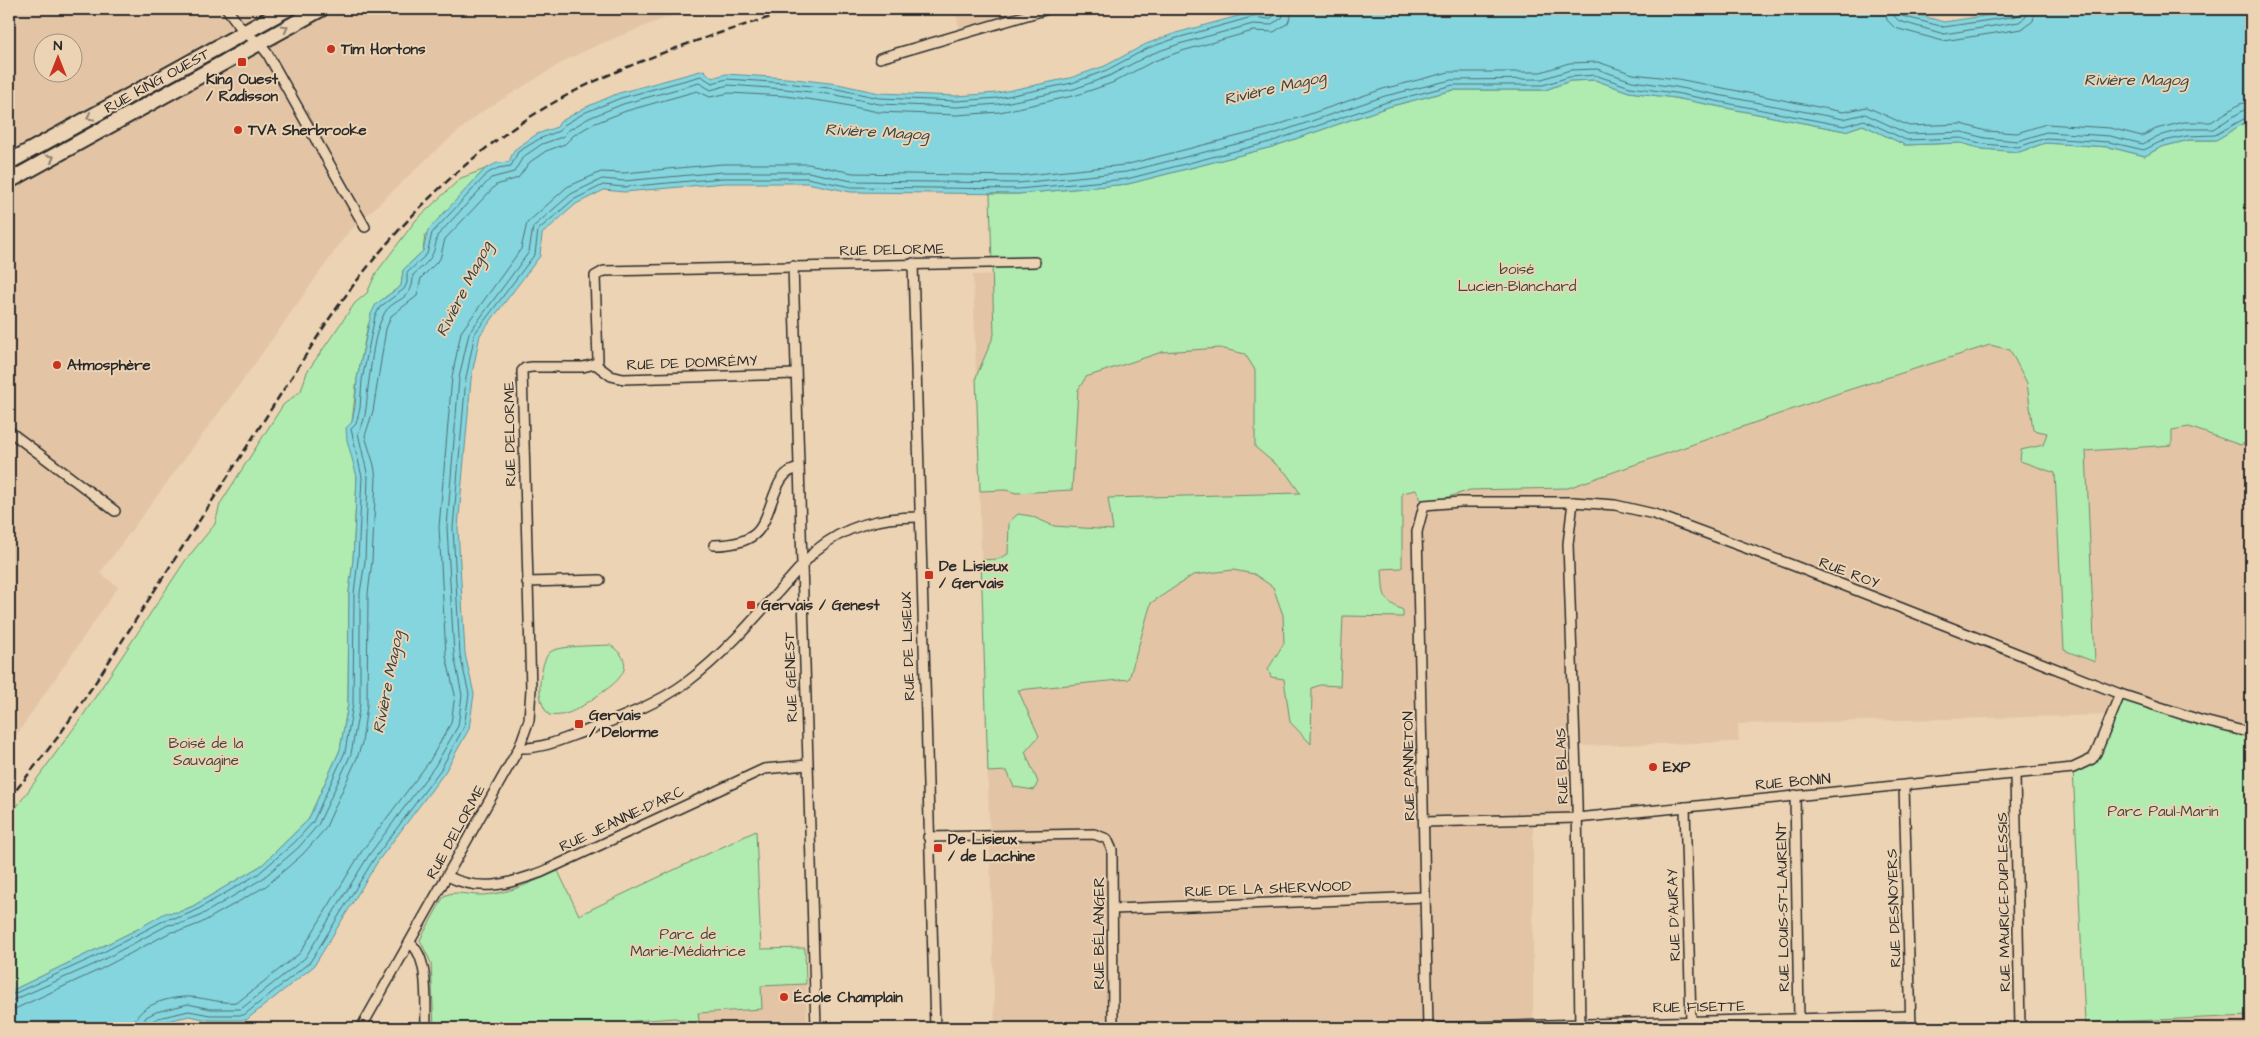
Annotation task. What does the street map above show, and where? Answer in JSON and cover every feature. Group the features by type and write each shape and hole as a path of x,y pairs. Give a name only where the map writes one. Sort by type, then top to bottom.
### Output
{"main road":[{"name":"RUE KING OUEST","path":"9,162 287,9"},
{"name":"RUE KING OUEST","path":"9,181 321,9"}],"street":[{"path":"228,9 244,32 259,43 295,98 365,227"},
{"path":"880,58 1048,9"},
{"name":"RUE DELORME","path":"362,1028 519,748 526,732 530,707 522,372 525,368 532,367 583,367 595,364 599,354 594,280 598,273 604,271 793,266 1035,262"},
{"name":"RUE DE LISIEUX","path":"913,263 918,517 935,1028"},
{"name":"RUE GENEST","path":"793,266 816,1028"},
{"name":"RUE DE DOMRÉMY","path":"595,364 611,376 623,379 795,374"},
{"path":"9,431 115,511"},
{"path":"714,545 729,544 754,534 761,527 783,475 791,469 799,469"},
{"name":"RUE ROY","path":"1424,505 1460,502 1573,502 1615,505 1654,514 1801,569 2120,694 2200,720 2251,733"},
{"name":"RUE BLAIS","path":"1573,502 1568,544 1578,818 1580,1026"},
{"name":"RUE PANNETON","path":"1424,505 1417,532 1428,1028"},
{"path":"519,748 546,746 627,715 661,699 688,681 719,652 826,542 855,527 881,520 918,517"},
{"path":"527,582 600,580"},
{"name":"RUE BONIN","path":"1424,822 1578,818 2073,768 2092,759 2120,694"},
{"name":"RUE JEANNE-D'ARC","path":"448,876 469,885 482,886 514,882 764,769 807,765"},
{"name":"RUE MAURICE-DUPLESSIS","path":"2015,775 2020,1028"},
{"name":"RUE DESNOYERS","path":"1904,786 1911,1028"},
{"name":"RUE LOUIS-ST-LAURENT","path":"1795,795 1799,1019"},
{"name":"RUE D'AURAY","path":"1684,807 1692,1021"},
{"name":"RUE BÉLANGER","path":"928,837 1094,834 1107,839 1112,850 1113,1028"},
{"name":"RUE DE LA SHERWOOD","path":"1113,909 1425,897"},
{"path":"410,943 416,948 424,970 426,1028"},
{"name":"RUE FISETTE","path":"1428,1028 1580,1026 1692,1021 1910,1016"}],"shaded area":[{"path":"9,9 697,9 665,18 568,59 480,113 433,153 347,234 246,376 100,573 118,587 9,746"},
{"path":"954,9 1048,9 962,35"},
{"path":"2251,235 2251,733 2112,715 1738,724 1739,742 1575,746 1577,818 1533,819 1533,1026 1422,1028 995,1028 973,275"},
{"name":"École Champlain","path":"806,984 807,1028 691,1028 691,1014 762,1009 761,986"},
{"path":"2251,1016 2251,1028 2085,1028 2085,1023"}],"green space":[{"name":"boisé Lucien-Blanchard","path":"1595,80 1629,92 1675,98 1845,131 1863,125 1905,145 1961,143 1983,149 2019,152 2045,143 2109,147 2145,156 2161,147 2189,140 2216,140 2251,119 2251,264 2245,265 2251,331 2251,441 2240,445 2189,427 2172,430 2172,445 2086,451 2095,662 2064,650 2055,473 2020,461 2021,450 2043,445 2047,433 2033,430 2027,383 2010,350 1990,345 1842,392 1568,488 1470,490 1424,505 1416,490 1402,493 1402,568 1382,569 1383,589 1387,599 1390,603 1403,610 1403,617 1343,616 1340,686 1320,685 1312,688 1311,744 1290,722 1284,679 1271,677 1268,669 1284,643 1283,615 1273,587 1254,574 1233,570 1193,575 1151,603 1129,679 1018,690 1039,736 1025,752 1038,782 1034,790 1014,787 1007,771 988,772 981,560 998,559 1008,554 1009,522 1018,514 1031,516 1054,526 1113,530 1108,498 1300,493 1286,473 1255,447 1255,370 1245,354 1220,348 1162,352 1086,377 1078,390 1072,490 1016,493 1006,490 980,491 976,377 994,335 990,194 1018,194 1128,184 1272,147 1388,107 1453,90 1545,90 1570,81"},
{"name":"Boisé de la Sauvagine","path":"485,169 425,235 423,251 403,270 401,286 384,298 368,325 357,379 352,422 357,477 353,560 349,592 348,704 340,750 308,820 262,865 193,906 179,912 165,914 9,992 9,844 15,838 9,829 10,816 82,717 185,561 215,524 220,504 283,405 301,391 307,372 355,303 367,293 376,273 416,220 461,178"},
{"path":"610,645 624,659 623,673 618,679 605,691 569,713 549,715 542,704 540,696 540,679 545,659 549,653 553,650 568,647"},
{"name":"Parc Paul-Marin","path":"2120,694 2251,733 2251,1016 2085,1023 2073,768 2092,759"},
{"name":"Parc de Marie-Médiatrice","path":"756,831 761,949 805,948 806,984 761,986 762,1009 698,1013 699,1020 696,1025 675,1018 634,1021 607,1028 434,1028 431,963 420,940 444,896 457,893 479,895 500,893 558,871 579,915"}],"water":[{"name":"Rivière Magog","path":"1277,9 1897,9 1944,22 2030,9 2251,9 2251,119 2216,140 2189,140 2161,147 2145,156 2109,147 2045,143 2019,152 1983,149 1961,143 1905,145 1863,125 1845,131 1675,98 1629,92 1595,80 1570,81 1545,90 1453,90 1388,107 1272,147 1128,184 1018,194 851,192 807,183 724,183 624,192 604,190 576,204 542,234 540,256 480,335 471,379 458,528 465,654 474,694 469,729 445,772 378,861 314,966 246,1020 209,1020 189,1016 159,1023 148,1028 9,1028 9,992 138,929 165,913 179,912 193,906 262,865 308,820 340,750 348,704 349,592 353,560 357,477 347,440 346,428 352,422 357,379 371,314 376,304 401,286 403,270 423,251 428,230 485,169 497,163 509,162 514,150 537,134 557,127 560,122 584,108 619,93 704,70 712,78 726,74 786,78 838,84 879,93 957,96 997,93 1070,78 1105,66 1146,44 1176,33 1253,12 1267,15"}],"railway":[{"path":"9,799 58,737 97,680 329,319 354,284 409,219 439,189 504,134 577,90 658,55 798,9"}],"place":[{"name":"Tim Hortons","path":"331,49"},
{"name":"King Ouest / Radisson","path":"242,62"},
{"name":"TVA Sherbrooke","path":"238,130"},
{"name":"Atmosphère","path":"57,365"},
{"name":"De Lisieux / Gervais","path":"929,575"},
{"name":"Gervais / Genest","path":"751,605"},
{"name":"Gervais / Delorme","path":"579,724"},
{"name":"EXP","path":"1653,767"},
{"name":"De Lisieux / de Lachine","path":"938,848"},
{"name":"École Champlain","path":"784,997"}]}
